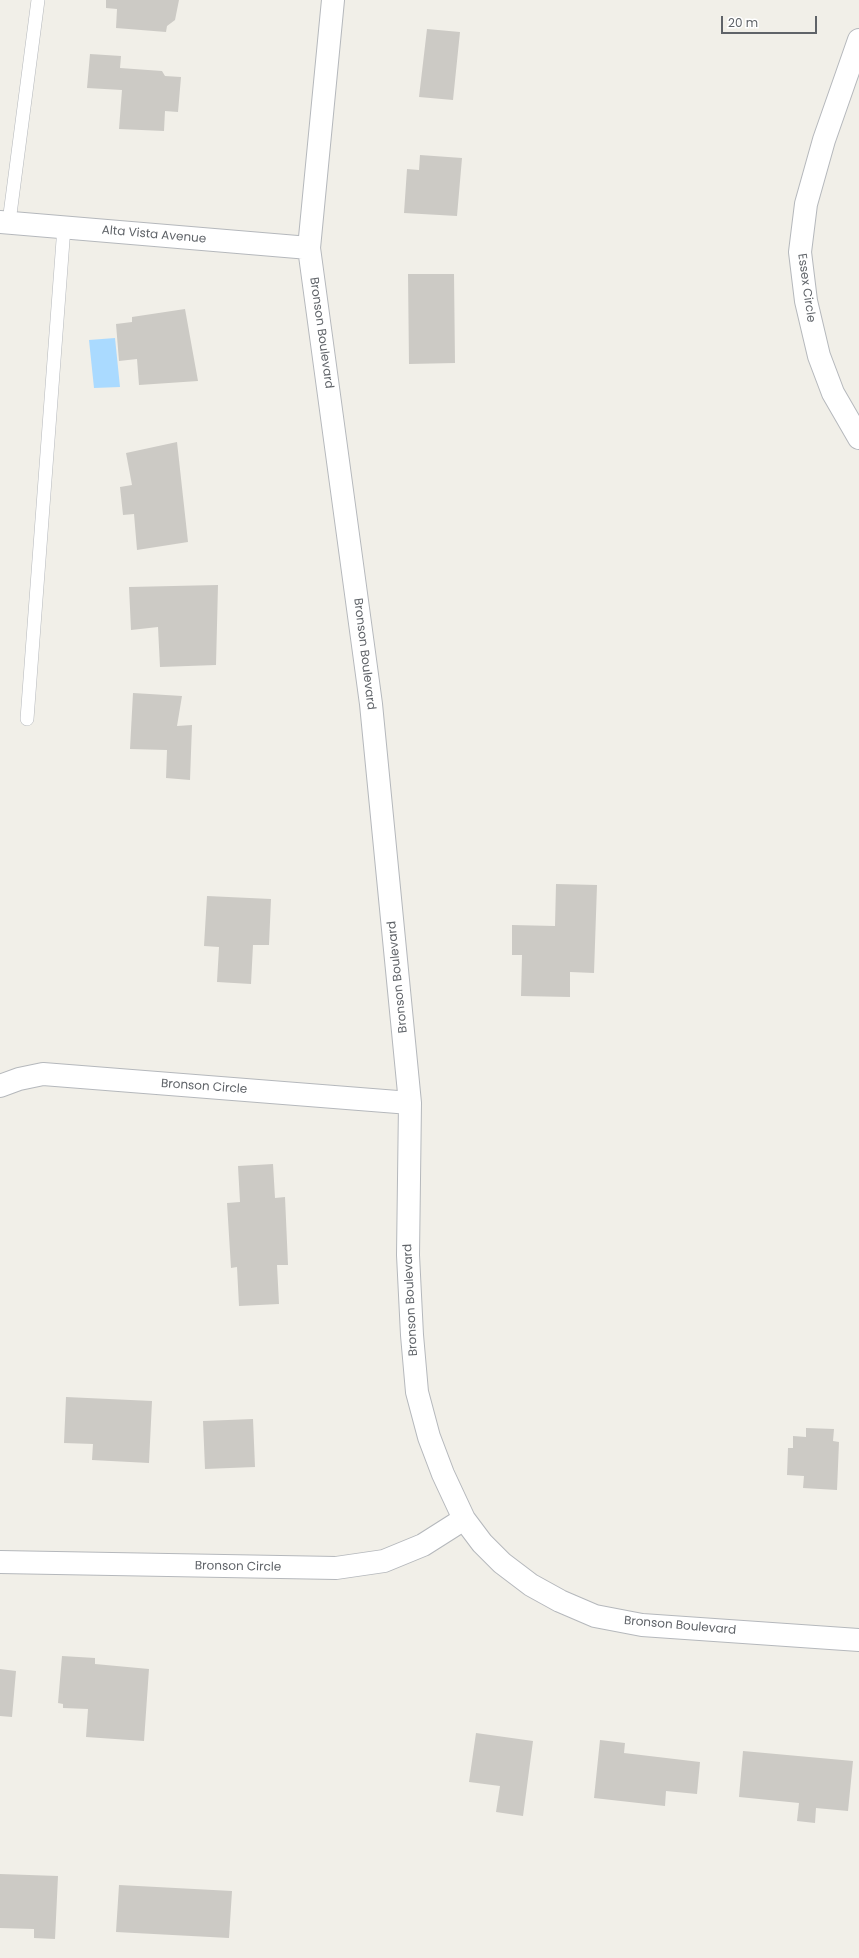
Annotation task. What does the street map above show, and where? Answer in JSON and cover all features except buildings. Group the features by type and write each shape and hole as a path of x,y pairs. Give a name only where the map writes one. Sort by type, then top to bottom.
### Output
{"street":[{"name":"Bronson Boulevard","path":"333,0 309,248 371,704 410,1103 408,1255 412,1335 417,1392 429,1436 443,1474 464,1519 482,1543 502,1564 530,1585 560,1601 595,1616 642,1624 859,1640"},
{"name":"Essex Circle","path":"859,40 824,140 806,204 800,252 806,301 819,356 833,393 859,438"},
{"name":"Alta Vista Avenue","path":"4,222 309,248"},
{"name":"Bronson Circle","path":"0,1086 18,1079 44,1074 410,1103"},
{"name":"Bronson Circle","path":"0,1562 336,1568 384,1561 423,1545 464,1519"}],"lane":[{"path":"4,222 38,0"},
{"path":"27,720 64,227"}],"water":[{"path":"115,338 120,387 94,388 89,340"}]}
